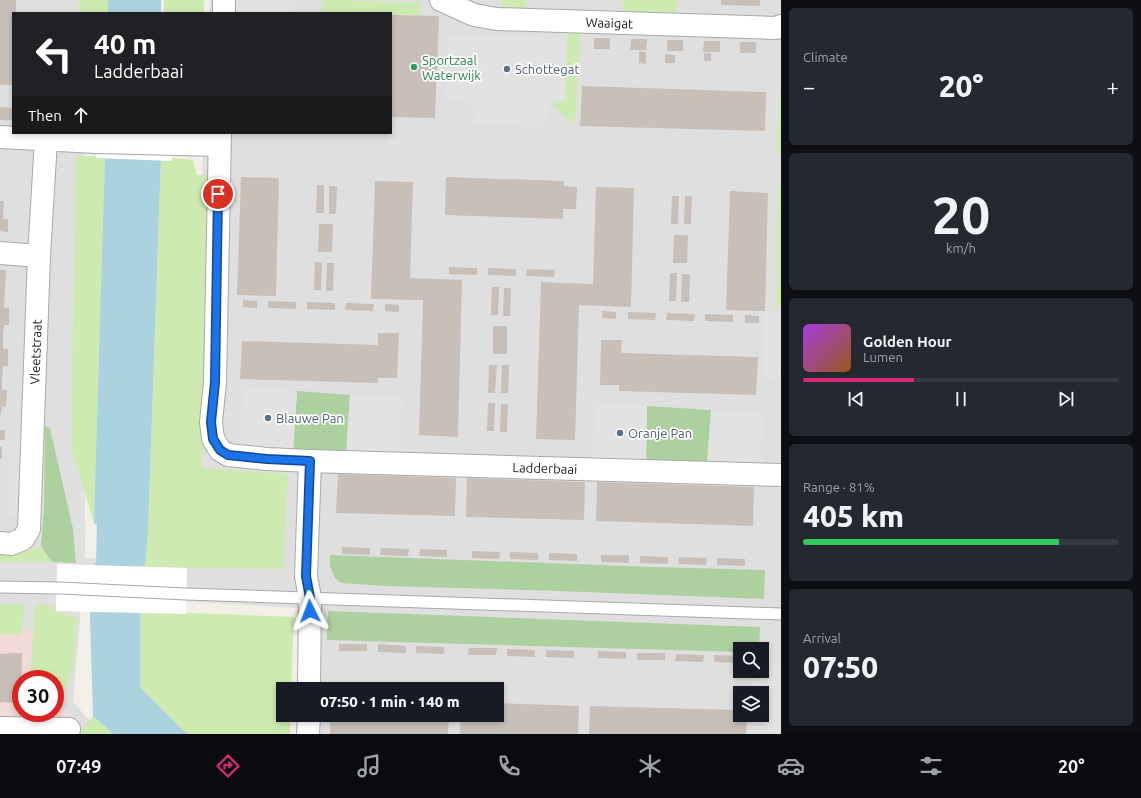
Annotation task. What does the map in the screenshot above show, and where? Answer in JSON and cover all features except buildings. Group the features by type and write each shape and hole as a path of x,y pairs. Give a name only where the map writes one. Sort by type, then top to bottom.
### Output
{"street":[{"path":"224,0 224,12"},
{"name":"Waaigat","path":"441,0 474,15 497,19 776,28 781,26"},
{"path":"0,137 173,144 220,139"},
{"name":"Ladderbaai","path":"220,139 215,382 211,422 213,439 220,450 228,455 310,461 781,475"},
{"name":"Vleetstraat","path":"0,543 11,544 23,539 29,529 39,256 46,140"},
{"path":"0,253 39,256"},
{"path":"309,682 310,598 306,576 310,461"},
{"path":"308,734 309,722"},
{"path":"7,730 70,729"}],"lane":[{"path":"0,587 781,614"}],"shaded area":[{"path":"0,0 83,0 83,12 12,12 12,134 84,134 85,558 186,562 204,134 392,134 392,12 209,12 210,0 781,0 781,734 311,734 312,722 504,722 504,682 314,682 317,609 82,595 73,701 100,734 0,734"},
{"path":"215,0 295,0 294,12 214,12"},
{"name":"Schottegat","path":"448,34 567,38 565,101 555,101 546,111 545,127 474,124 474,110 462,101 446,100"},
{"path":"765,311 781,313 780,378 764,378"},
{"name":"Blauwe Pan","path":"243,387 297,391 293,451 239,446"},
{"name":"Blauwe Pan","path":"350,395 402,396 400,457 346,454"},
{"name":"Oranje Pan","path":"595,403 647,406 646,463 592,461"},
{"name":"Oranje Pan","path":"711,410 762,412 761,468 707,465"},
{"path":"9,441 26,441 26,514 8,514"},
{"path":"0,629 51,631 50,670 12,670 12,722 64,722 64,711 88,734 0,734"},
{"path":"769,662 781,663 781,734 750,734 751,722 769,722 769,686 751,686 752,678 769,678"}],"green space":[{"path":"79,0 108,0 108,12 79,12"},
{"path":"164,0 204,0 204,12 164,12"},
{"path":"324,0 421,3 419,16 392,15 392,12 321,12"},
{"path":"502,0 527,0 527,16 502,13"},
{"path":"623,0 677,0 676,18 622,15"},
{"path":"569,33 580,33 575,124 567,119 552,104 555,101 565,101 567,38"},
{"path":"781,90 781,154 776,153"},
{"path":"105,155 99,397 94,523 71,446 76,157"},
{"path":"161,157 193,160 197,175 211,175 202,468 288,474 283,569 145,567 148,533"},
{"path":"778,184 781,185 781,306 776,307"},
{"path":"297,391 350,395 346,454 293,451"},
{"path":"647,406 711,410 707,465 646,463"},
{"path":"45,426 50,428 73,529 76,563 52,562 41,546 44,508"},
{"path":"41,546 52,562 0,562 0,554 21,553"},
{"path":"330,555 765,570 764,599 385,586 341,583 335,578 330,566"},
{"path":"0,604 25,605 21,635 0,634"},
{"path":"35,604 53,605 54,611 77,618 72,673 64,692 64,670 31,670"},
{"path":"141,611 294,617 291,682 276,682 276,722 290,722 290,734 187,734 140,687"},
{"path":"328,611 760,627 759,642 733,642 733,652 327,640"},
{"path":"93,716 113,734 79,734"}],"water":[{"path":"108,0 161,0 161,12 108,12"},
{"path":"105,155 161,157 148,533 145,567 141,572 140,687 187,734 113,734 93,716 90,617 92,571 96,562 97,525 94,523"}],"pier":[{"path":"97,134 174,134 172,161 96,158"},
{"path":"57,564 187,568 186,614 56,611"}],"place":[{"name":"Sportzaal Waterwijk","path":"414,67"},
{"name":"Schottegat","path":"507,69"},
{"name":"Blauwe Pan","path":"268,418"},
{"name":"Oranje Pan","path":"620,433"}],"route":[{"path":"218,194 215,382 211,422 213,439 220,450 228,455 310,461 306,576 310,598 310,611"}]}
